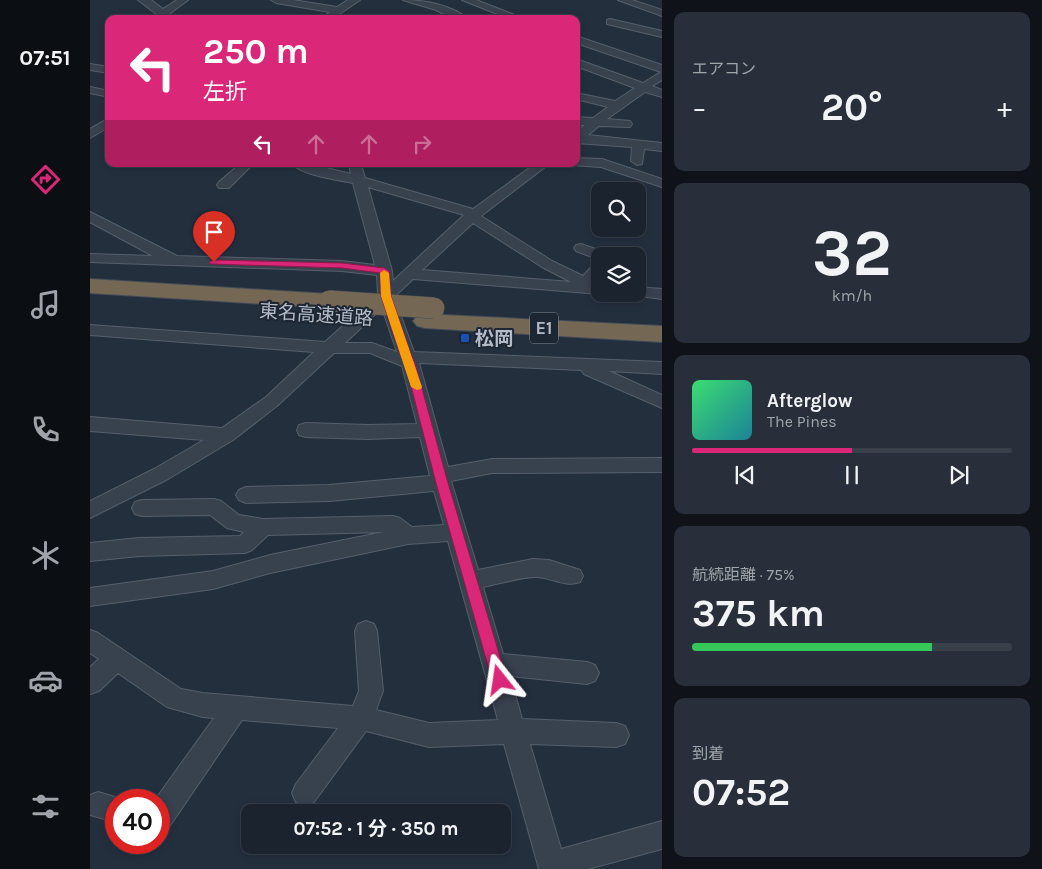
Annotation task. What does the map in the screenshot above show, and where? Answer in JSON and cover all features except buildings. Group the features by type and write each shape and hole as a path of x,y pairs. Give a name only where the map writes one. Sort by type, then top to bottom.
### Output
{"highway":[{"name":"東名高速道路","path":"90,286 326,308 662,334"},
{"name":"東名高速道路","path":"90,300 326,308"},
{"name":"東名高速道路","path":"429,315 662,321"}],"street":[{"path":"143,0 152,4 165,15"},
{"path":"167,15 183,0"},
{"path":"276,0 329,15"},
{"path":"334,15 355,0"},
{"path":"408,0 439,8 454,15"},
{"path":"467,0 509,15"},
{"path":"623,0 662,13"},
{"path":"481,15 504,3"},
{"path":"610,22 662,34"},
{"path":"615,35 628,26"},
{"path":"580,40 662,69"},
{"path":"580,63 662,94"},
{"path":"90,66 105,69"},
{"path":"580,136 617,105 662,75"},
{"path":"90,90 105,93"},
{"path":"580,97 617,105"},
{"path":"90,116 105,120"},
{"path":"580,121 626,124"},
{"path":"90,134 105,124"},
{"path":"90,134 105,137"},
{"path":"580,138 662,147"},
{"path":"637,160 638,144"},
{"path":"580,162 602,163 662,184"},
{"path":"224,185 244,167"},
{"path":"307,167 359,180 474,215 547,264 591,286"},
{"path":"356,167 384,271 386,296 429,430 553,867 662,835"},
{"path":"90,510 166,470 226,435 272,402 474,215 539,167"},
{"path":"90,216 176,261"},
{"path":"581,248 591,252"},
{"path":"90,258 342,266 384,271"},
{"path":"411,274 591,287"},
{"path":"646,293 662,294"},
{"path":"90,330 330,348 372,348 408,360 662,368"},
{"path":"582,366 662,402"},
{"path":"90,424 226,435"},
{"path":"306,430 368,432 429,430"},
{"path":"246,495 329,493 442,479 492,466 662,465"},
{"path":"142,508 214,507 234,522 263,527 393,524 408,536"},
{"path":"90,552 139,547 245,544 263,527"},
{"path":"90,598 213,580 270,564 408,536 457,532"},
{"path":"471,580 533,568 549,569 572,576"},
{"path":"305,793 361,718 371,691 366,631"},
{"path":"90,640 176,699 203,705 361,718 428,735 514,731 616,735"},
{"path":"90,683 117,658"},
{"path":"495,664 587,673"},
{"path":"170,801 235,709"}],"slow traffic":[{"path":"384,273 386,296 417,387"}],"place":[{"name":"松岡","path":"465,338"}],"route":[{"path":"214,262 342,266 384,271 386,296 410,363 442,476 442,483 500,680"}]}
